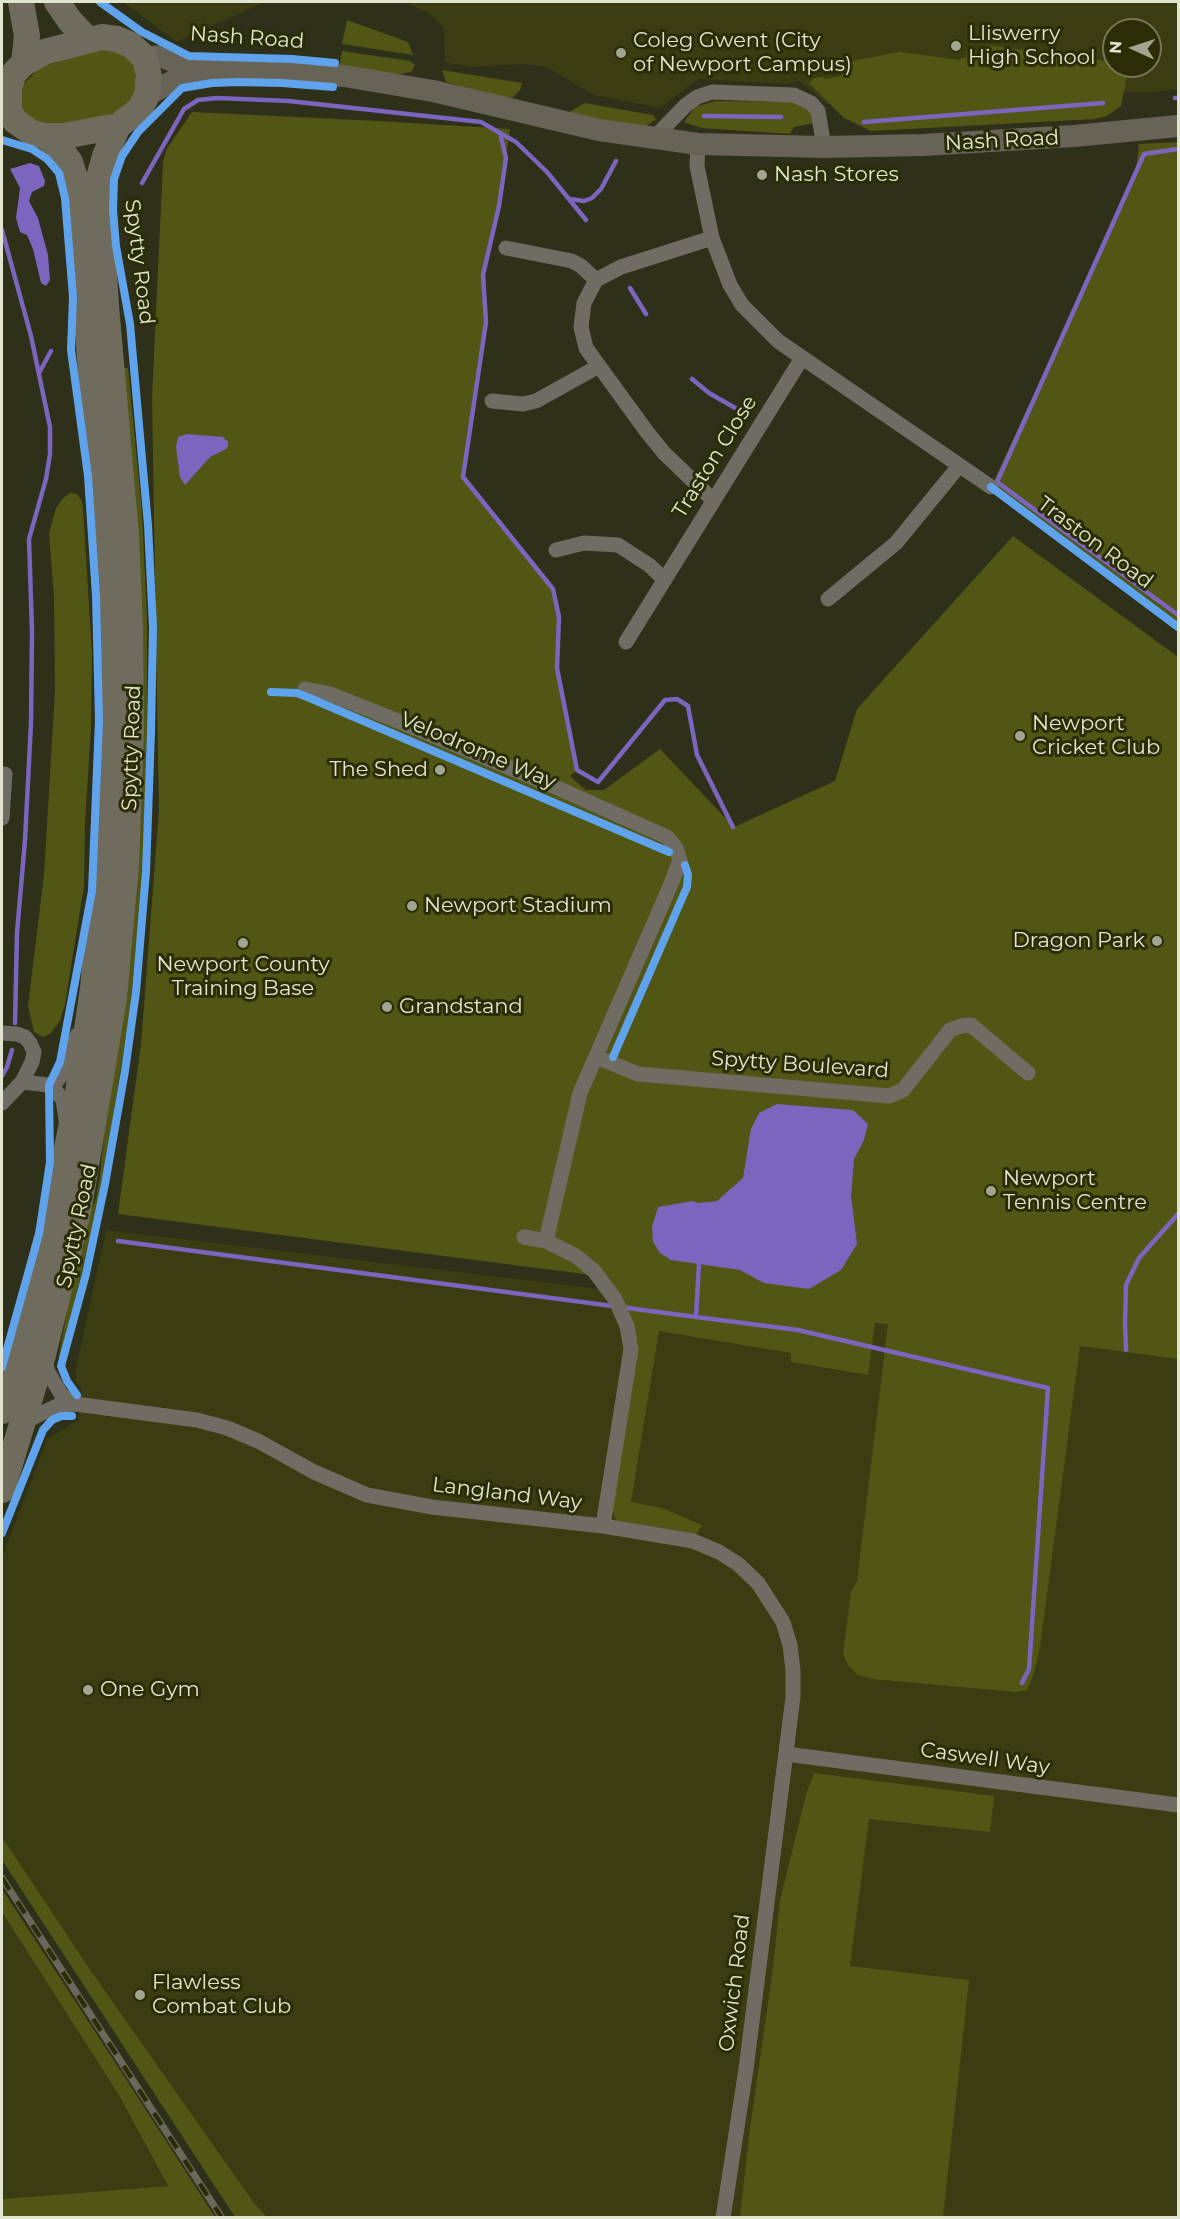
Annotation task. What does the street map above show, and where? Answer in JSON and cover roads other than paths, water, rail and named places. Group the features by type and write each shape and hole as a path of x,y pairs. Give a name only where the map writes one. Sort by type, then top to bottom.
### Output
{"main road":[{"path":"21,2 27,36 24,63"},
{"path":"57,2 70,21 87,39"},
{"path":"102,37 117,39 131,45 145,58 149,76 147,95 140,109 118,126 91,132 38,134 15,121 9,111 5,93 14,73 24,63 44,52 87,39 102,37"},
{"name":"Spytty Road","path":"13,1417 43,1355 74,1229 114,998 126,865 131,730 130,627 126,535 99,196 102,165 118,126"},
{"name":"Spytty Road","path":"2,1491 13,1417 77,1100 93,988 108,823 111,722 108,603 76,182 70,162 61,150 38,134"}],"street":[{"name":"Nash Road","path":"145,58 161,56 194,70 258,70 344,76 433,91 555,120 698,144 824,147 923,145 1045,138 1179,126"},
{"name":"Nash Road","path":"147,95 194,70"},
{"path":"654,138 686,105 712,92 794,94 811,103 818,111 824,147"},
{"path":"2,128 38,134"},
{"path":"698,144 697,166 712,238 730,285 742,305 778,341 991,487"},
{"path":"712,238 621,267 597,280 585,303 581,327 586,348 664,453 713,500"},
{"path":"506,248 572,261 582,266 597,280"},
{"name":"Traston Close","path":"626,642 802,358"},
{"path":"492,401 523,404 536,401 599,366"},
{"path":"828,599 896,543 959,466"},
{"path":"556,550 584,543 618,545 649,565 664,579"},
{"name":"Velodrome Way","path":"305,688 330,694 398,721 659,833 667,837 676,848 680,860 671,884 580,1093 546,1241"},
{"path":"2,818 5,774"},
{"path":"49,1085 59,1078 67,1065 93,988"},
{"name":"Spytty Boulevard","path":"596,1057 638,1074 889,1096 903,1090 950,1030 971,1025 1028,1073"},
{"path":"2,1033 25,1037 33,1052 32,1062 22,1082 2,1103"},
{"path":"22,1082 49,1085 60,1095 65,1109 63,1153 53,1215"},
{"path":"524,1236 546,1241 576,1256 594,1271 615,1299 627,1326 631,1349 603,1527"},
{"path":"43,1355 48,1371 61,1394 75,1404"},
{"name":"Langland Way","path":"13,1417 59,1405 75,1404 197,1420 228,1428 258,1441 314,1472 367,1495 432,1507 603,1527 693,1541 719,1552 738,1564 758,1583 783,1622 790,1645 793,1670 793,1697 786,1754"},
{"name":"Caswell Way","path":"786,1754 1179,1805"},
{"name":"Oxwich Road","path":"723,2217 746,2069 786,1754"}],"waterway":[{"path":"142,183 184,109 198,100 217,98 289,101 481,122 500,133 506,158 499,206 483,275 486,322 463,477 553,589 559,617 557,668 577,770 598,782 665,700 677,699 688,706 697,755 733,827"},
{"path":"864,122 1103,103"},
{"path":"704,116 781,117"},
{"path":"500,133 516,142 547,172 586,220"},
{"path":"1178,149 1144,154 997,482 1178,615"},
{"path":"570,199 584,201 592,198 601,189 616,161"},
{"path":"2,230 31,336 50,427 50,454 46,479 29,539 32,632 31,723 17,933 15,1023"},
{"path":"630,288 646,314"},
{"path":"39,373 51,351"},
{"path":"692,379 709,393 737,409"},
{"path":"2,1076 12,1050"},
{"path":"1126,1350 1126,1285 1139,1258 1178,1214"},
{"path":"118,1241 696,1317"},
{"path":"699,1263 696,1317 798,1330 1048,1388 1029,1669 1022,1683"}],"railway":[{"path":"2,1878 222,2218"}],"place":[{"name":"Lliswerry High School","path":"956,46"},
{"name":"Coleg Gwent (City of Newport Campus)","path":"621,53"},
{"name":"Nash Stores","path":"762,175"},
{"name":"Newport Cricket Club","path":"1020,736"},
{"name":"The Shed","path":"440,770"},
{"name":"Newport Stadium","path":"412,906"},
{"name":"Dragon Park","path":"1157,941"},
{"name":"Newport County Training Base","path":"243,943"},
{"name":"Grandstand","path":"387,1007"},
{"name":"Newport Tennis Centre","path":"991,1191"},
{"name":"One Gym","path":"88,1690"},
{"name":"Flawless Combat Club","path":"140,1995"}]}
